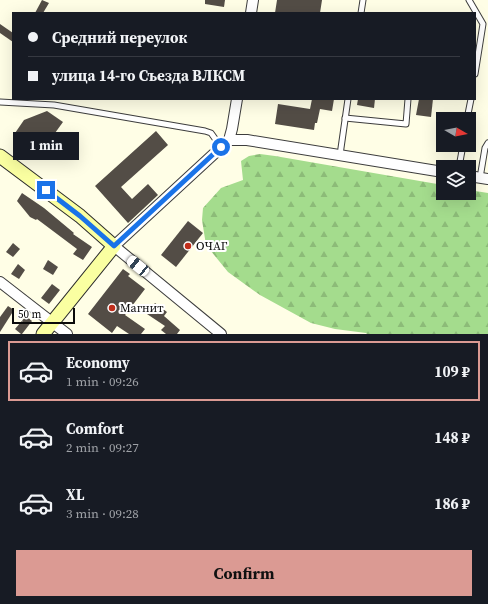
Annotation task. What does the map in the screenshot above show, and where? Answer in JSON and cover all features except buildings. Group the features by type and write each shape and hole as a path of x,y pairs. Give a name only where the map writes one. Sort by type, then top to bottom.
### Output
{"street":[{"path":"251,12 253,0"},
{"path":"43,334 114,246 229,140 237,100"},
{"path":"229,140 247,140 436,171"},
{"path":"0,156 80,216 114,246 222,334"},
{"path":"0,282 67,334"}],"lane":[{"path":"361,12 362,0"},
{"path":"469,0 483,24 476,68"},
{"path":"340,156 348,100"},
{"path":"345,118 406,124 408,100"},
{"path":"468,112 471,100"},
{"path":"0,102 54,104 205,131 211,134 221,147"},
{"path":"484,178 485,148 488,143"}],"green space":[{"path":"260,154 275,156 436,184 436,200 476,200 476,191 488,193 488,334 367,334 335,329 311,323 260,295 228,272 206,245 202,220 203,208 221,188 243,180 241,161 249,156"}],"place":[{"name":"ОЧАГ","path":"188,246"},
{"name":"Магнит","path":"112,308"}],"route":[{"path":"46,190 80,216 114,246 221,147"}]}
